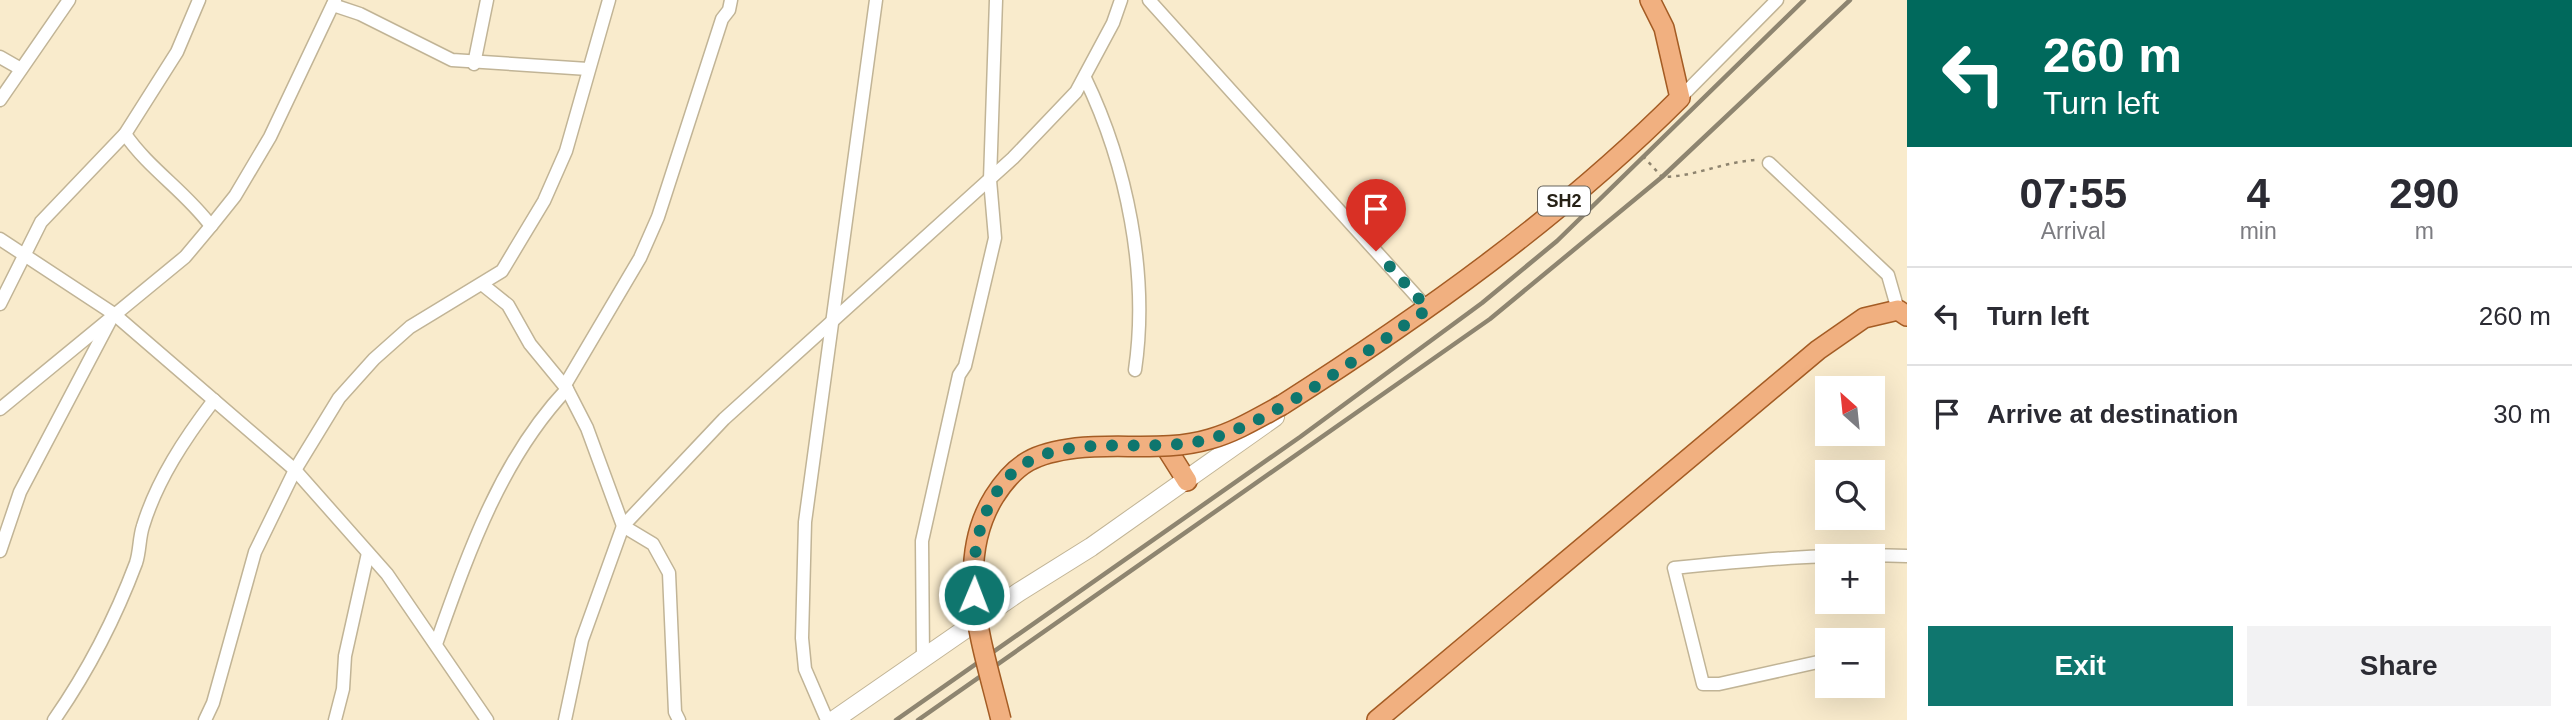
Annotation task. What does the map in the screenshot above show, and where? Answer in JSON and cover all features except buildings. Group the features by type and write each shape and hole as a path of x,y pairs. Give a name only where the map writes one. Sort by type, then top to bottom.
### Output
{"main road":[{"path":"1649,4 1664,28 1680,98"},
{"name":"SH2","path":"1001,720 974,595 976,541 984,513 1003,481 1020,464 1041,454 1078,448 1165,446 1208,440 1242,427 1282,405 1428,309 1533,228 1635,141 1680,98"},
{"path":"1377,720 1818,351 1864,318 1902,313"},
{"path":"834,720 1187,481 1356,357"},
{"path":"1165,446 1187,481"}],"street":[{"path":"0,100 20,69 29,62 69,0"},
{"path":"0,304 41,222 125,134 177,52 199,0"},
{"path":"474,64 487,0"},
{"path":"205,720 214,703 255,552 295,470 333,408 374,359 419,321 483,285 502,271 544,201 577,120 588,69 609,0"},
{"path":"436,644 457,584 492,501 536,426 566,387 640,258 658,217 722,19 729,10 730,0"},
{"path":"827,720 805,669 802,638 805,522 876,0"},
{"path":"923,659 922,541 995,238 989,180 996,0"},
{"path":"565,720 582,640 622,526 724,419 989,180 1076,92 1114,23 1121,0"},
{"path":"1149,0 1428,309"},
{"path":"1680,98 1777,0"},
{"path":"0,409 185,257 211,226 235,196 270,137 334,3 360,13 452,60 474,64 588,69"},
{"path":"0,57 20,69"},
{"path":"1085,78 1102,112 1118,166 1133,241 1141,330 1135,370"},
{"path":"125,134 135,149 194,202 211,226"},
{"path":"1769,163 1888,275 1902,313"},
{"path":"0,239 114,314 295,470 368,553 436,644 481,716"},
{"path":"483,285 508,305 530,344 566,387 587,428 622,526 653,544 668,573 675,712 679,720"},
{"path":"0,551 20,492 114,314"},
{"path":"54,720 90,667 110,625 137,560 142,528 160,483 214,400"},
{"path":"335,720 343,689 345,656 368,553"},
{"path":"1815,663 1718,684 1703,684 1674,568 1765,558 1870,554 1907,556"}],"path":[{"path":"1635,141 1662,177 1677,177 1743,161 1769,163"}],"railway":[{"path":"896,720 1300,437 1482,303 1557,241 1804,0"},
{"path":"918,720 1490,319 1662,177 1850,0"}],"route":[{"path":"974,595 973,565 984,513 1003,481 1020,464 1041,454 1078,448 1165,446 1208,440 1242,427 1282,405 1428,309 1376,251"}]}
